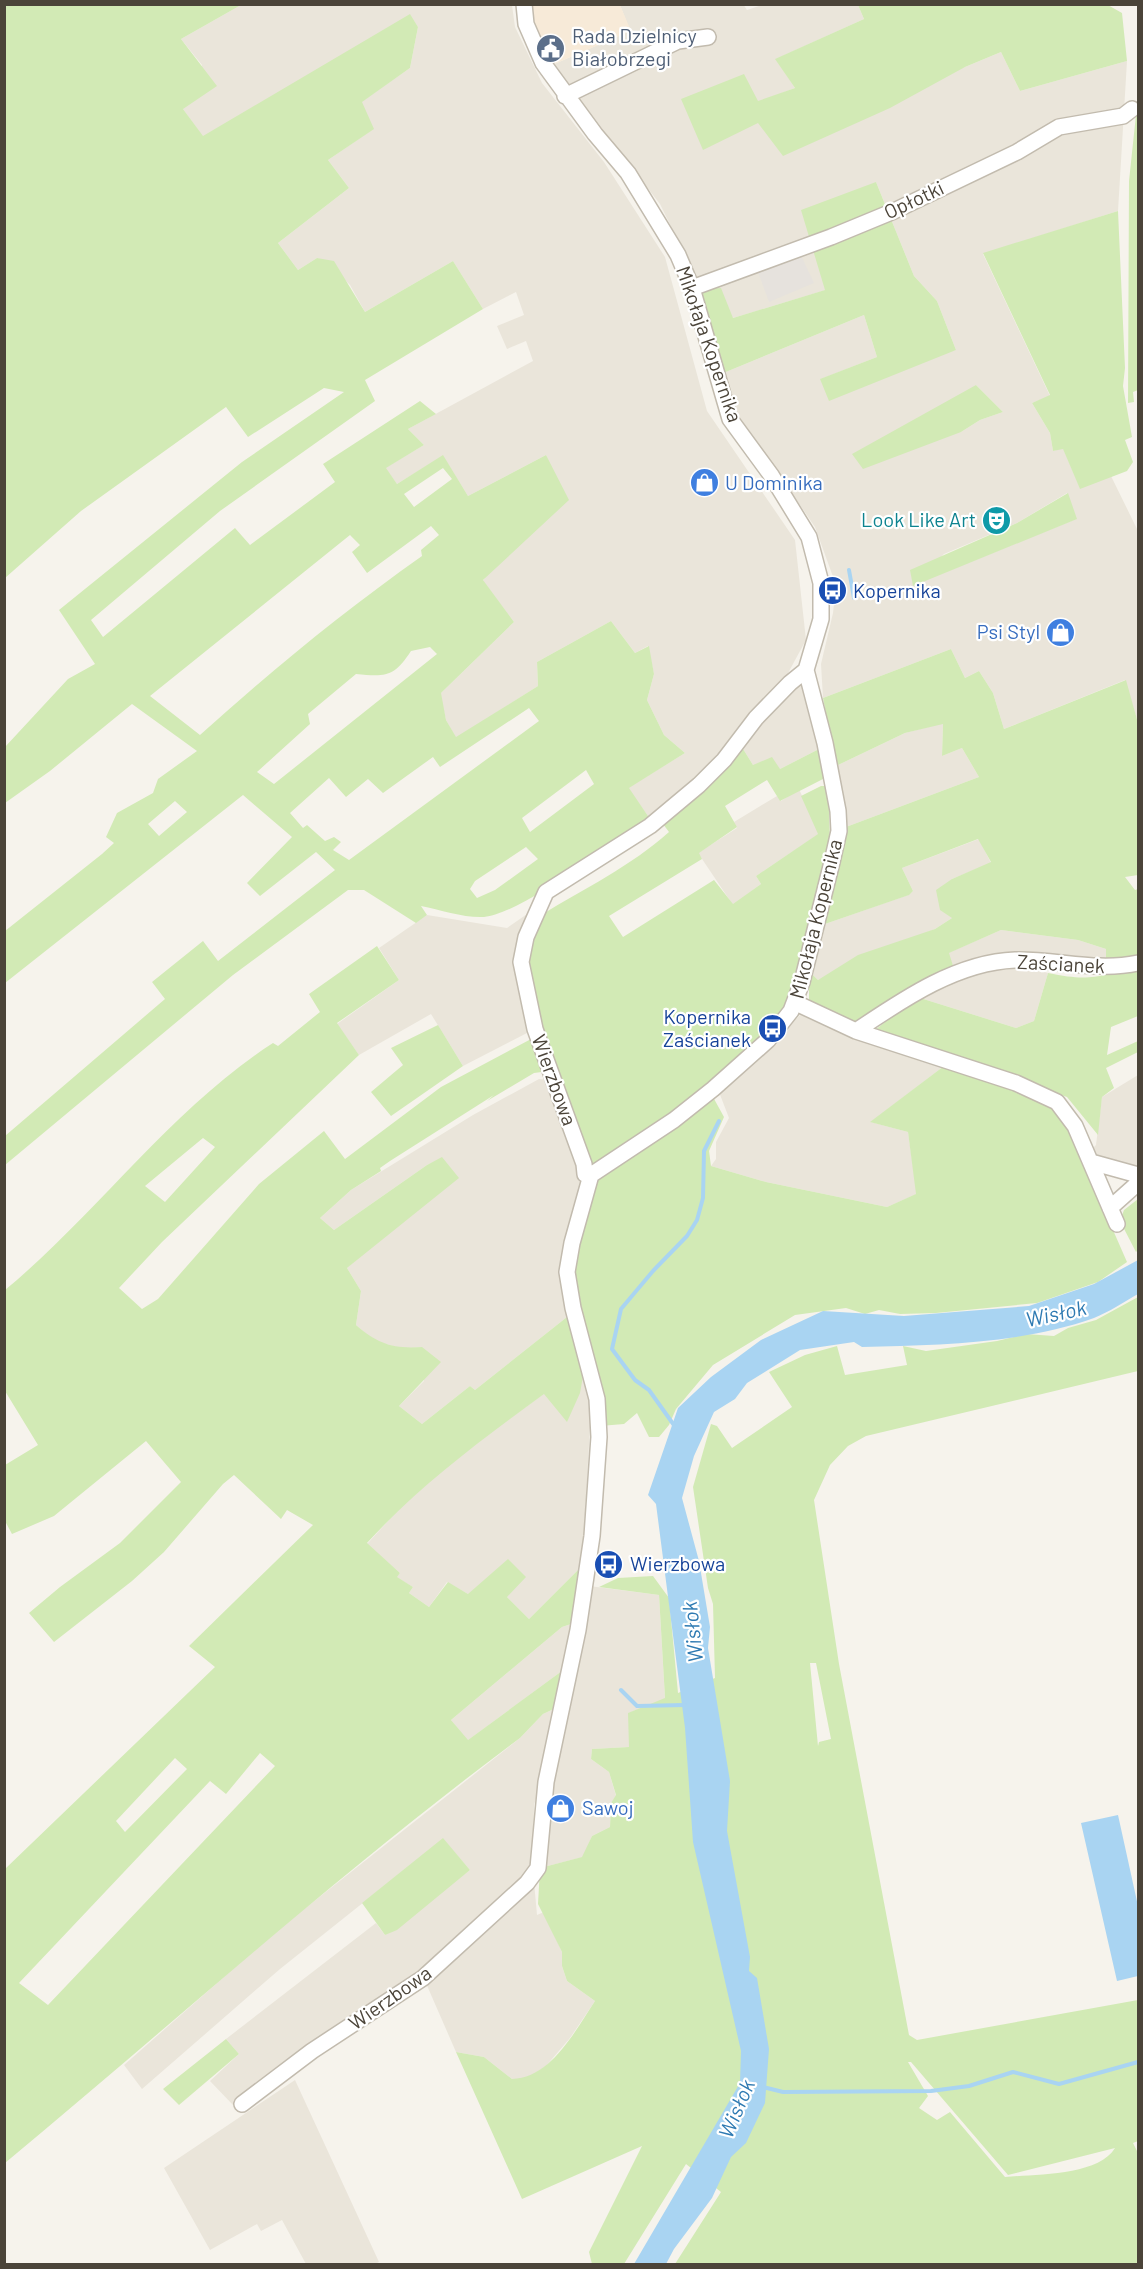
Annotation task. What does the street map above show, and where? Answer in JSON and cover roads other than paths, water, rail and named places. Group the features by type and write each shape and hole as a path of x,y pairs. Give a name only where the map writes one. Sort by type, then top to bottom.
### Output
{"street":[{"name":"Mikołaja Kopernika","path":"524,4 526,24 534,46 566,96 634,182 678,255 692,288 730,419 771,475 809,537 821,583 821,619 806,670 831,772 839,831 796,1003 768,1040 729,1076 674,1120 591,1176"},
{"path":"566,96 678,41 708,37"},
{"name":"Opłotki","path":"692,288 831,237 894,211 1017,152 1059,127 1123,116 1132,109"},
{"name":"Wierzbowa","path":"242,2104 312,2051 423,1978 527,1883 538,1868 546,1782 578,1630 593,1523 599,1437 597,1399 573,1308 567,1272 572,1243 591,1176 585,1174 577,1144 535,1029 521,962 526,937 546,892 650,826 699,785 724,760 756,718 806,670"},
{"name":"Zaścianek","path":"856,1030 913,993 969,970 998,963 1015,960 1097,968 1138,963"},
{"path":"796,1003 856,1030 1016,1083 1052,1099 1069,1114 1117,1224"},
{"path":"1091,1162 1138,1175"},
{"path":"1110,1208 1138,1183"}],"water":[{"name":"Wisłok","path":"1138,1260 1138,1294 1094,1318 1038,1333 979,1342 862,1347 854,1342 800,1350 747,1383 735,1399 714,1412 694,1456 682,1498 699,1561 710,1627 708,1648 730,1781 727,1831 750,1957 749,1971 757,1978 769,2049 765,2103 746,2143 731,2157 712,2198 674,2249 666,2264 634,2264 740,2083 741,2051 693,1842 685,1728 656,1504 648,1495 678,1408 711,1377 761,1340 823,1311 904,1316 1029,1306 1094,1284"},
{"path":"1118,1815 1138,1906 1138,1976 1117,1981 1081,1823"}],"waterway":[{"path":"849,570 854,598"},
{"path":"676,1428 649,1390 635,1380 612,1349 621,1309 687,1236 697,1220 703,1198 704,1151 719,1121"},
{"path":"621,1690 637,1706 685,1705"},
{"name":"Wisłok","path":"763,2087 783,2092 931,2091 969,2086 1013,2072 1059,2084 1138,2062"}],"place":[{"name":"Rada Dzielnicy Białobrzegi","path":"551,48"},
{"name":"U Dominika","path":"704,483"},
{"name":"Look Like Art","path":"997,520"},
{"name":"Kopernika","path":"832,591"},
{"name":"Psi Styl","path":"1061,632"},
{"name":"Kopernika Zaścianek","path":"772,1028"},
{"name":"Wierzbowa","path":"609,1564"},
{"name":"Sawoj","path":"561,1808"}]}
